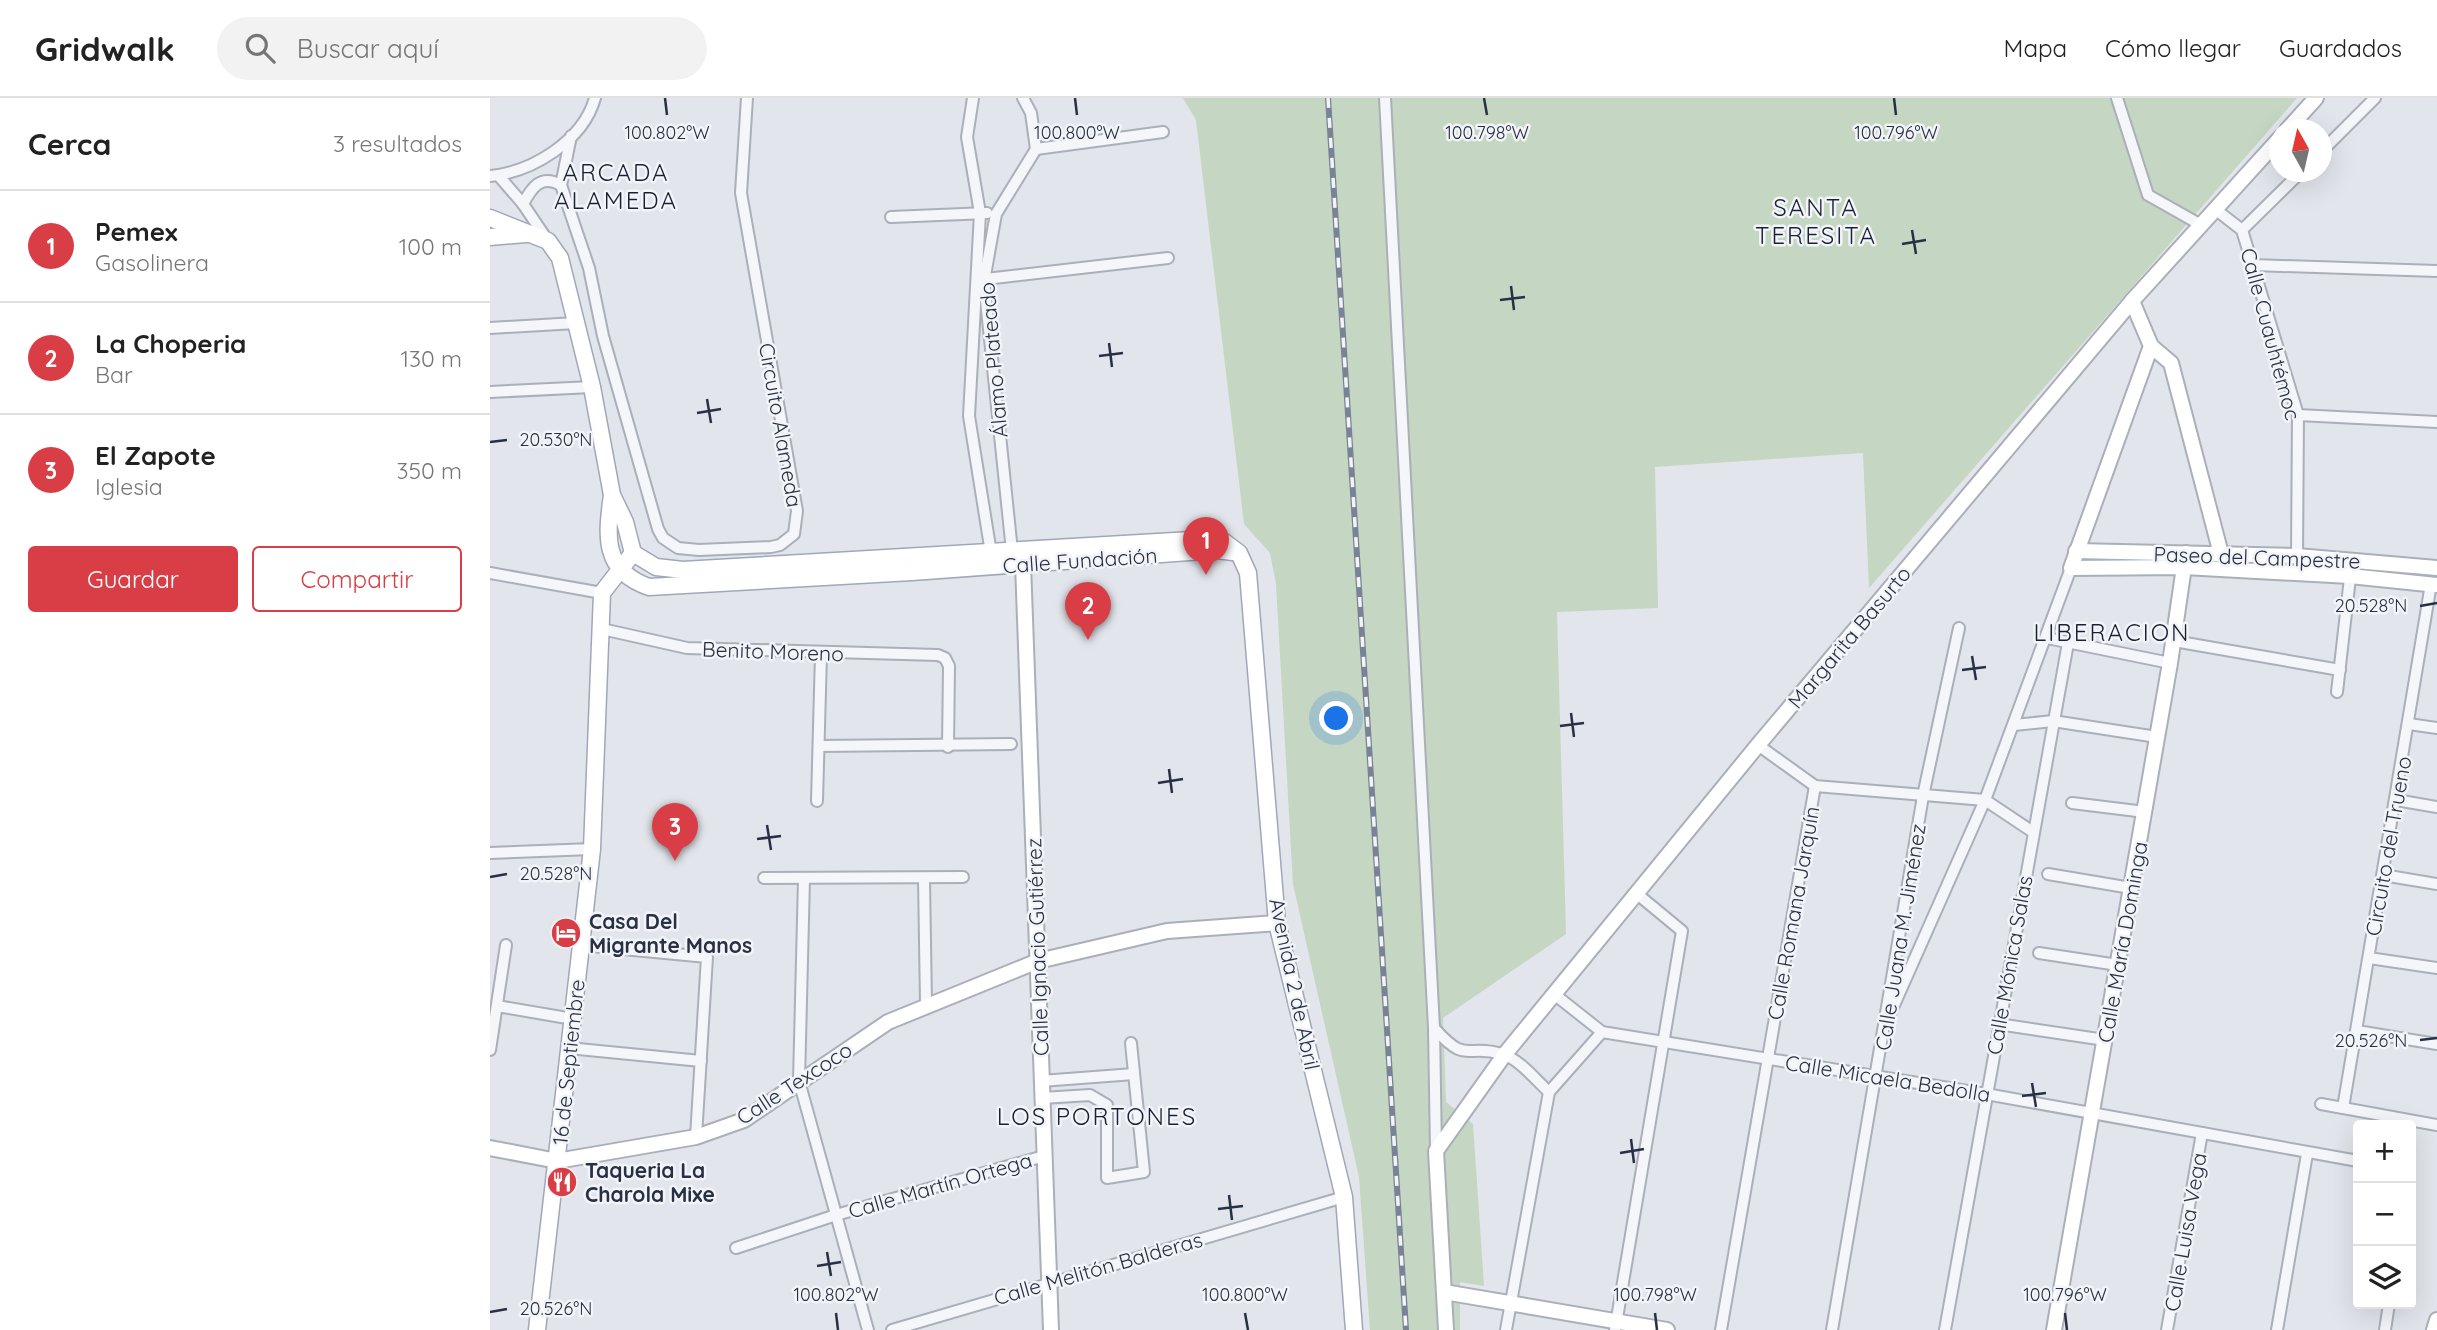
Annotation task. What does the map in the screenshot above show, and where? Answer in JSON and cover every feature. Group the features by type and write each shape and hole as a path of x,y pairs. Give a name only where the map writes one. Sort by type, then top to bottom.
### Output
{"main road":[{"path":"490,218 548,241 560,258 592,387 612,495 625,522 633,552 603,593"},
{"path":"490,237 528,233"},
{"path":"612,495 608,524 611,552 618,570"},
{"name":"Calle Fundación","path":"633,552 656,567 683,570 1209,539 1223,541 1239,553"},
{"name":"Calle Fundación","path":"618,570 631,581 649,587 912,572 1217,550 1239,553"},
{"name":"Avenida 2 de Abril","path":"1239,553 1248,573 1253,619 1277,923 1344,1197 1354,1330"},
{"name":"16 de Septiembre","path":"537,1330 592,849 603,593"}],"street":[{"path":"548,241 523,204 494,176 533,164 571,136 585,120 595,98"},
{"name":"Circuito Alameda","path":"561,185 589,268 607,349 654,518 663,538 687,550 780,545 794,534 797,510 741,193 747,98"},
{"name":"Álamo Plateado","path":"973,98 967,137 980,213 979,280 969,415 1001,553"},
{"path":"1023,98 1031,113 1036,149 1163,132"},
{"path":"1385,98 1434,1028 1436,1152 1446,1330"},
{"path":"2117,98 2148,195 2201,225"},
{"path":"2297,119 2316,98"},
{"path":"2332,141 2375,98"},
{"path":"523,204 531,188 540,182 551,181 561,185 571,136"},
{"name":"Álamo Plateado","path":"1001,553 979,280 996,214 1036,149"},
{"name":"Margarita Basurto","path":"1436,1152 1505,1054 1758,745 2132,301 2269,150"},
{"path":"2242,230 2291,182"},
{"name":"Calle Cuauhtémoc","path":"2215,209 2242,230 2298,415 2297,556"},
{"path":"891,217 996,214"},
{"path":"979,280 1168,258"},
{"path":"2253,265 2437,271"},
{"path":"2132,301 2151,346 2171,363 2221,554"},
{"path":"490,328 576,323"},
{"path":"1885,1027 1985,800 2047,638 2151,346"},
{"path":"490,392 592,387"},
{"path":"2298,415 2437,422"},
{"path":"912,572 922,565 1001,553 1023,564 1035,555 1085,550 1089,547"},
{"name":"Paseo del Campestre","path":"2076,551 2434,585"},
{"name":"Paseo del Campestre","path":"2071,568 2185,560 2221,554 2297,556 2437,568"},
{"name":"Calle María Dominga","path":"2054,1330 2132,888 2185,560"},
{"path":"2337,692 2352,560"},
{"name":"Calle Ignacio Gutiérrez","path":"1023,564 1051,1330"},
{"path":"490,573 603,593"},
{"name":"Circuito del Trueno","path":"2343,1108 2434,585"},
{"name":"Calle Juana M. Jiménez","path":"1832,1330 1923,796 1959,628"},
{"name":"Benito Moreno","path":"602,629 687,648 821,654 938,655 945,658 949,666 948,747"},
{"path":"2047,638 2170,663"},
{"path":"2174,641 2340,670"},
{"name":"Calle Mónica Salas","path":"1945,1330 2068,643"},
{"path":"817,801 821,654"},
{"path":"2014,725 2053,721 2157,737"},
{"path":"2409,724 2437,728"},
{"path":"819,746 948,747 1011,744"},
{"path":"1758,745 1815,786 1985,800 2033,832"},
{"name":"Calle Romana Jarquín","path":"1721,1330 1815,786"},
{"path":"2396,800 2437,807"},
{"path":"2072,803 2144,812"},
{"path":"490,853 592,849"},
{"path":"2048,874 2132,888"},
{"path":"2383,875 2437,884"},
{"path":"764,878 963,877"},
{"path":"804,879 799,1081 868,1330"},
{"path":"924,879 926,1004"},
{"path":"1616,1325 1682,931 1636,893"},
{"name":"Calle Texcoco","path":"490,1148 558,1161 696,1138 744,1121 888,1021 1038,961 1167,931 1277,923"},
{"path":"581,945 707,957 696,1138"},
{"path":"490,1050 506,946"},
{"path":"2039,953 2118,965"},
{"path":"2369,958 2437,968"},
{"path":"1506,1330 1549,1092 1602,1032 1554,994"},
{"path":"497,1006 573,1019"},
{"path":"1998,1024 2105,1040"},
{"path":"1434,1028 1449,1045 1466,1053 1505,1054 1549,1092"},
{"path":"2357,1031 2437,1044"},
{"name":"Calle Micaela Bedolla","path":"1602,1032 1986,1094 2353,1160"},
{"path":"1042,1098 1090,1095 1107,1105 1107,1178 1144,1172 1131,1043"},
{"path":"568,1048 701,1061"},
{"path":"1041,1081 1134,1074"},
{"path":"2321,1104 2437,1125"},
{"name":"Calle Luisa Vega","path":"2167,1330 2202,1133"},
{"path":"2277,1330 2307,1154"},
{"name":"Calle Martín Ortega","path":"736,1248 836,1215 1044,1156"},
{"name":"Calle Melitón Balderas","path":"892,1330 1344,1197"},
{"path":"1444,1292 1616,1325 1667,1330"},
{"path":"2385,1330 2388,1309"},
{"path":"2434,1330 2437,1320"}],"green space":[{"path":"1183,98 2297,98 2279,119 2269,119 2269,130 1869,588 1863,453 1655,467 1658,608 1557,612 1566,934 1443,1018 1446,1102 1473,1124 1484,1286 1460,1282 1460,1330 1370,1330 1359,1177 1293,884 1276,584 1270,553 1244,524 1196,120"}],"railway":[{"path":"1328,98 1406,1330"}],"place":[{"name":"Pemex","path":"1206,575"},
{"name":"La Choperia","path":"1088,640"},
{"name":"El Zapote","path":"675,861"},
{"name":"Casa Del Migrante Manos","path":"566,933"},
{"name":"Taqueria La Charola Mixe","path":"562,1182"}],"district":[{"name":"ARCADA ALAMEDA","path":"616,186"},
{"name":"SANTA TERESITA","path":"1816,221"},
{"name":"LIBERACION","path":"2112,632"},
{"name":"LOS PORTONES","path":"1097,1116"}]}
